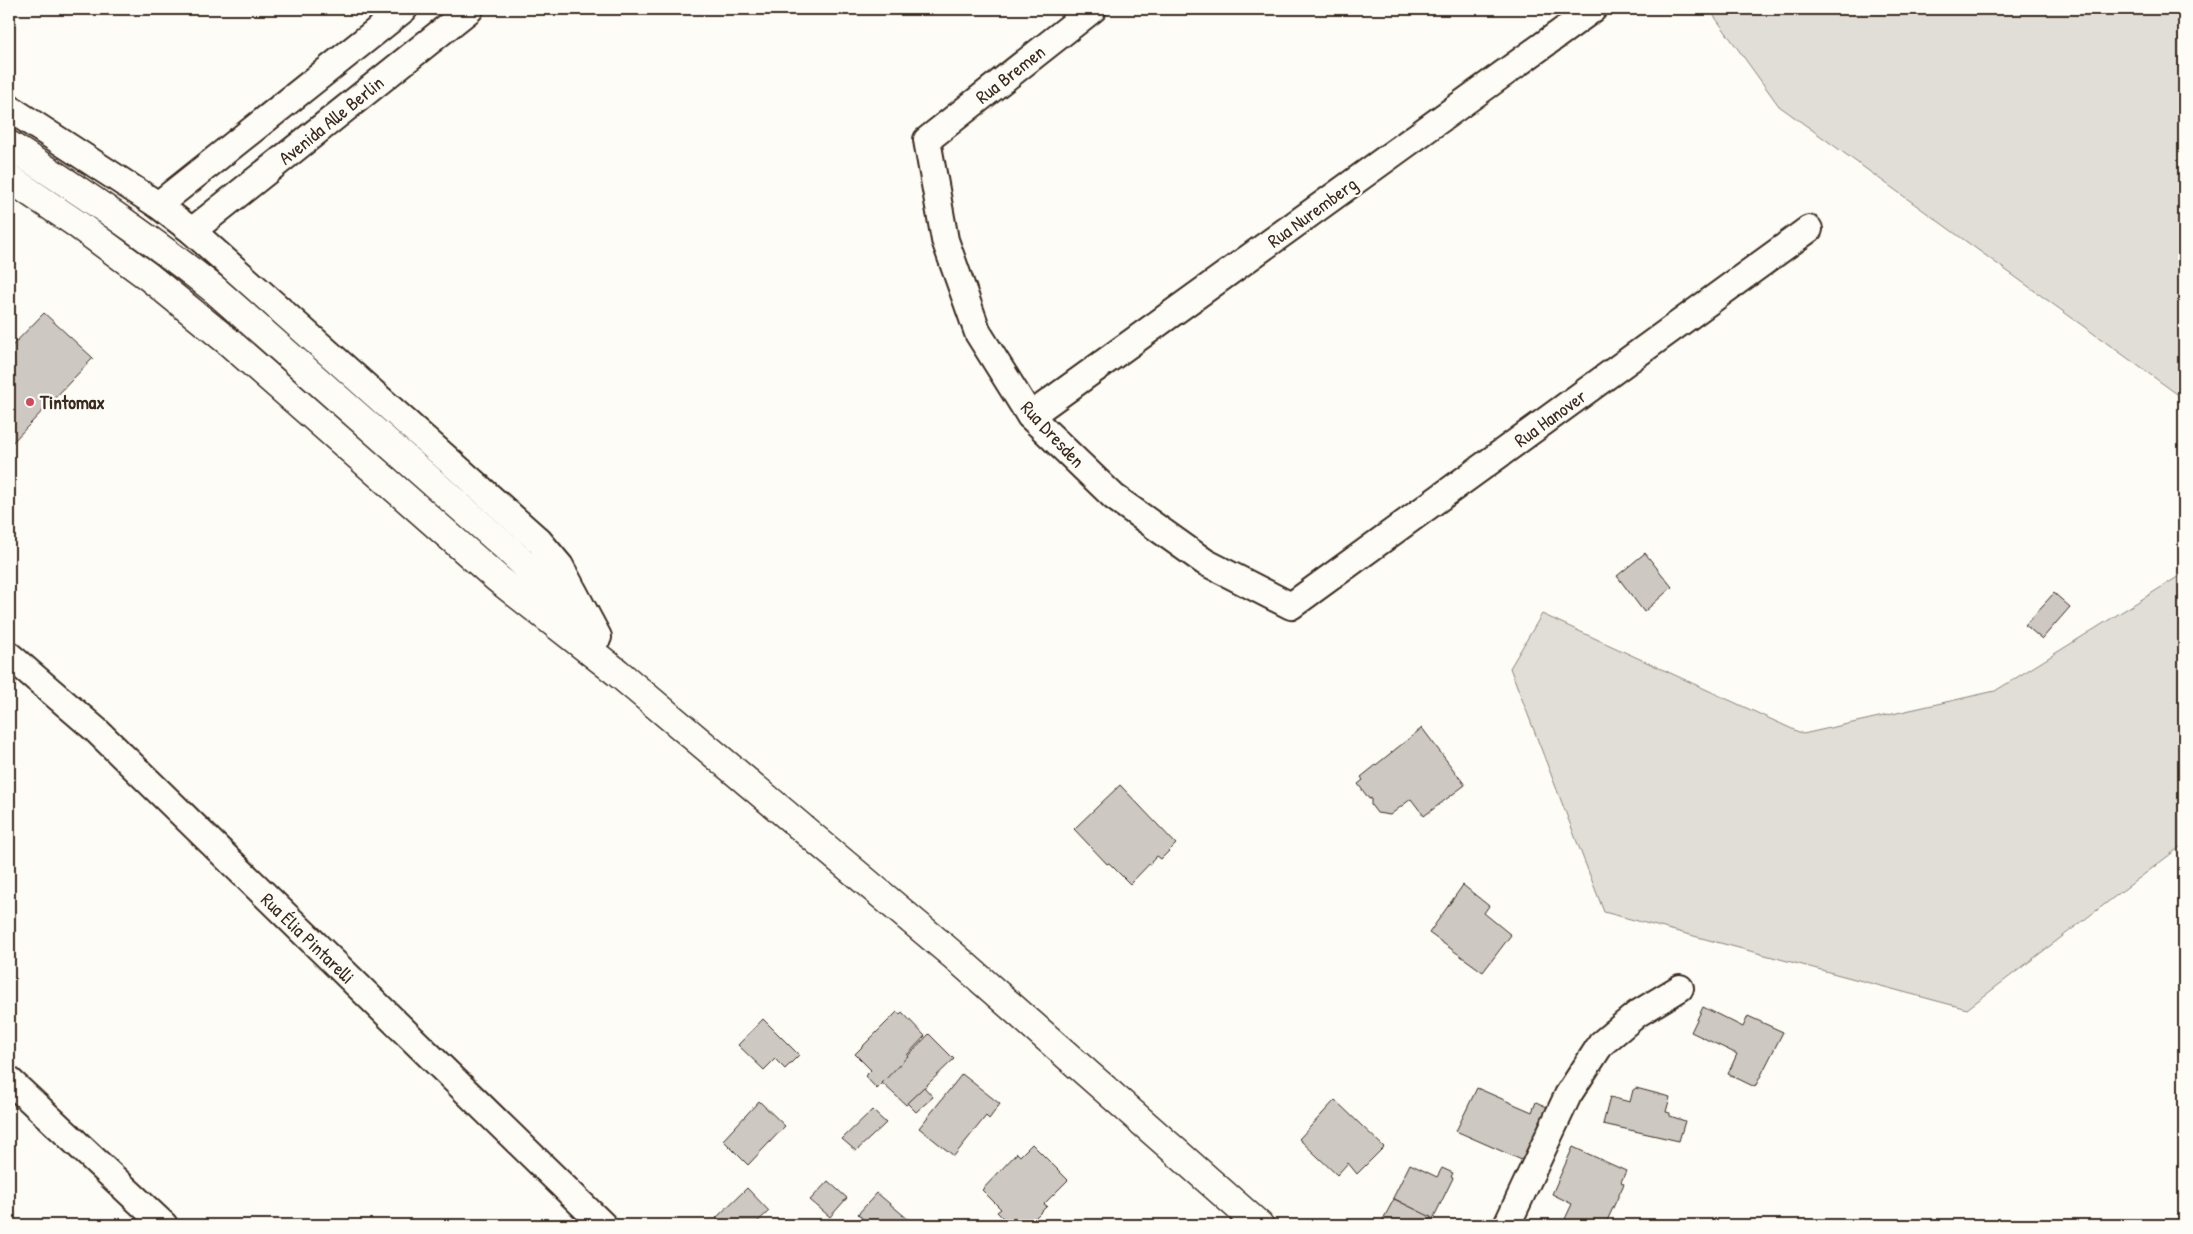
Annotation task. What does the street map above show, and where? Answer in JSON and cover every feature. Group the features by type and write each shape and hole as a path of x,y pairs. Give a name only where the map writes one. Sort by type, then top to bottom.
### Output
{"main road":[{"path":"9,145 106,208 164,249 214,290 550,589 618,673"},
{"path":"9,178 133,265 223,336 498,579 618,673 953,955 1260,1225"}],"street":[{"path":"158,205 404,9"},
{"name":"Avenida Alle Berlin","path":"192,231 470,9"},
{"name":"Rua Bremen","path":"927,140 1094,9"},
{"name":"Rua Nuremberg","path":"1030,416 1593,9"},
{"path":"9,108 158,205 192,231 539,541 560,566 618,673"},
{"name":"Rua Dresden","path":"927,140 945,240 978,333 1030,416 1114,497 1204,562 1291,606"},
{"path":"221,154 248,187"},
{"name":"Rua Hanover","path":"1291,606 1809,229"},
{"name":"Rua Élia Pintarelli","path":"9,656 96,730 602,1225"},
{"path":"1507,1225 1568,1096 1601,1044 1637,1014 1680,988"},
{"path":"9,1080 164,1225"}],"shaded area":[{"path":"1709,9 2184,9 2184,399 1779,106"},
{"path":"2184,573 2184,844 1967,1009 1604,912 1510,668 1542,614 1803,734 1995,691"}],"building":[{"name":"Tintomax","path":"44,313 93,358 9,446 9,349"},
{"path":"1645,553 1672,587 1644,612 1617,576"},
{"path":"2054,593 2070,607 2042,639 2025,625"},
{"path":"1422,728 1465,785 1424,816 1411,799 1390,815 1377,813 1371,805 1371,798 1369,799 1358,784 1363,780 1361,777"},
{"path":"1120,785 1176,844 1161,859 1157,856 1130,884 1109,863 1107,864 1074,829"},
{"path":"1463,885 1489,906 1484,913 1511,935 1483,972 1429,933"},
{"path":"1703,1007 1743,1027 1748,1016 1783,1032 1755,1087 1728,1074 1737,1054 1691,1032"},
{"path":"897,1012 900,1014 902,1012 925,1036 907,1055 909,1057 877,1089 865,1076 871,1070 855,1054"},
{"path":"763,1019 799,1055 785,1069 775,1059 764,1070 738,1045"},
{"path":"929,1034 954,1059 906,1105 882,1083"},
{"path":"962,1074 1000,1104 989,1119 986,1116 954,1156 919,1128"},
{"path":"924,1087 933,1097 916,1112 907,1103"},
{"path":"1477,1088 1532,1112 1536,1102 1558,1112 1533,1165 1456,1131"},
{"path":"1636,1088 1670,1097 1666,1112 1670,1113 1670,1116 1685,1121 1679,1141 1603,1124 1610,1097 1630,1102 1633,1090"},
{"path":"1335,1100 1384,1147 1357,1174 1348,1163 1337,1175 1299,1139"},
{"path":"759,1101 785,1126 748,1165 723,1140"},
{"path":"872,1110 886,1123 856,1151 842,1139"},
{"path":"1032,1144 1068,1180 1044,1204 1047,1206 1028,1225 1010,1225 997,1212 1001,1209 982,1190 1017,1153 1020,1156"},
{"path":"1573,1147 1626,1171 1621,1182 1624,1184 1605,1225 1578,1225 1565,1219 1572,1204 1552,1194"},
{"path":"1410,1164 1437,1177 1442,1168 1453,1173 1451,1177 1453,1178 1433,1219 1393,1198"},
{"path":"828,1181 847,1198 830,1217 810,1200"},
{"path":"747,1188 769,1211 754,1225 722,1225 716,1218"},
{"path":"877,1193 915,1225 869,1225 858,1214"},
{"path":"1394,1199 1431,1217 1427,1225 1380,1225"}],"place":[{"name":"Tintomax","path":"30,402"}]}
